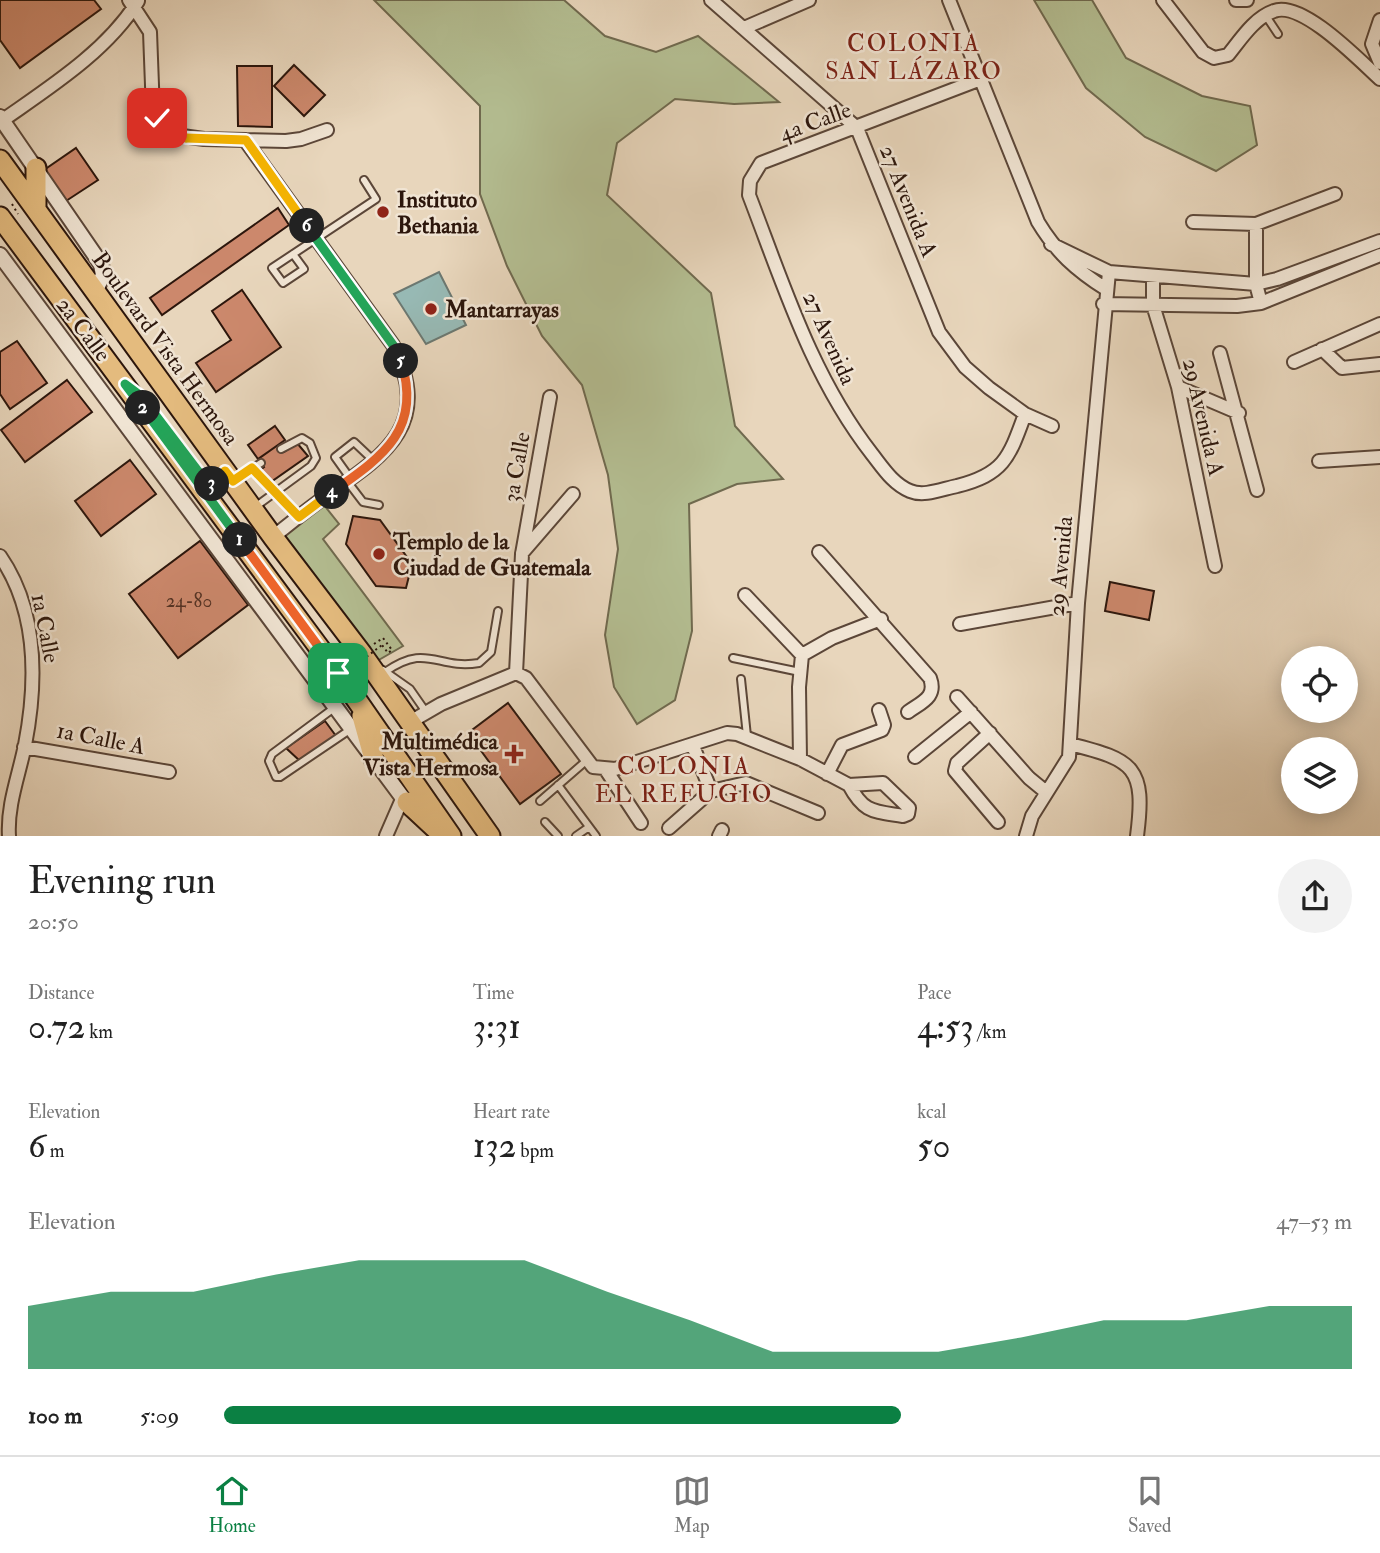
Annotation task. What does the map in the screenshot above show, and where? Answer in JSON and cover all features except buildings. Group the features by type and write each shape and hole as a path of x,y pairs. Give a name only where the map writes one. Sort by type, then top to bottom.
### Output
{"main road":[{"name":"Boulevard Vista Hermosa","path":"0,160 273,537 418,717 490,835"},
{"path":"36,168 36,209"},
{"path":"0,217 358,702 451,835"},
{"path":"125,384 141,396 204,479 217,484 229,476"},
{"path":"358,702 374,758"},
{"path":"405,800 443,835"}],"street":[{"name":"27 Avenida A","path":"711,0 857,128 939,332 965,367 1025,414 1052,426"},
{"path":"744,28 809,0"},
{"path":"949,0 1034,212 1051,244 1075,269 1106,289"},
{"path":"1163,0 1203,52 1214,58 1228,55 1249,28 1266,16 1274,11 1287,9 1299,13 1324,30 1380,79"},
{"path":"1236,0 1247,0"},
{"path":"1,119 56,83 112,33 134,2 150,32 153,61 151,105 162,124 183,137 246,140 301,139 327,130"},
{"path":"1379,29 1372,50 1380,63"},
{"name":"4a Calle","path":"750,181 761,163 981,79"},
{"name":"2a Calle","path":"1,119 101,264 103,275 96,290"},
{"path":"246,140 401,360 405,374 406,411 393,444 273,537"},
{"name":"27 Avenida","path":"750,181 749,195 811,357 847,422 892,479 911,492 926,493 985,479 1000,466 1014,444 1025,414"},
{"path":"1192,222 1256,225 1335,194"},
{"path":"1256,225 1256,284 1261,303"},
{"path":"1051,244 1109,272 1153,278 1256,284 1277,279 1380,241"},
{"name":"2a Calle","path":"0,255 430,835"},
{"path":"1104,304 1237,306 1261,303 1380,255"},
{"name":"29 Avenida","path":"1026,835 1032,816 1067,764 1070,744 1078,603 1109,272"},
{"name":"29 Avenida A","path":"1153,278 1153,305 1178,387 1215,566"},
{"path":"1294,362 1380,324"},
{"path":"1322,349 1342,368 1380,364"},
{"path":"1220,354 1239,413 1257,490"},
{"path":"1178,387 1239,413"},
{"name":"3a Calle","path":"516,673 522,554 550,397"},
{"path":"1319,461 1380,457"},
{"path":"522,554 573,494"},
{"path":"819,552 881,619 932,682 930,697 908,712"},
{"name":"1a Calle","path":"0,556 17,587 29,628 34,678 24,747 11,806 9,835"},
{"path":"745,595 802,655"},
{"path":"960,624 1078,603"},
{"path":"802,655 832,638 881,619"},
{"path":"800,759 802,655"},
{"path":"418,717 516,673 526,678 641,823"},
{"path":"957,697 1029,778 1046,792"},
{"path":"827,774 842,745 882,730 884,725 879,709"},
{"path":"915,757 971,712"},
{"path":"595,766 693,746 727,733 747,736 800,759 849,785"},
{"path":"990,733 957,763 955,771 998,822"},
{"path":"1070,744 1116,756 1129,767 1137,778 1140,791 1137,835"},
{"path":"693,746 711,791"},
{"name":"1a Calle A","path":"24,747 169,772"},
{"path":"669,828 711,791 746,783 818,813"},
{"path":"386,835 405,800"}],"lane":[{"path":"1266,16 1278,34"},
{"path":"293,254 304,269 283,283 272,268 293,254 318,240 376,199 364,180"},
{"path":"253,508 312,466 316,458 310,443 302,438 281,449"},
{"path":"374,461 354,442 335,457 363,502 379,505"},
{"path":"229,476 261,463"},
{"path":"252,468 299,517"},
{"path":"378,668 419,655 446,662 479,663 491,652 498,611"},
{"path":"733,658 800,672"},
{"path":"741,679 747,736"},
{"path":"336,707 272,754 269,761 276,776 281,777 352,729"},
{"path":"540,801 558,785 595,766"},
{"path":"558,785 596,835"},
{"path":"545,821 558,835"},
{"path":"576,835 589,827"}],"path":[{"path":"336,680 382,645 388,653 392,650 386,642"}],"green space":[{"path":"374,0 564,0 605,36 656,52 698,36 779,102 734,104 675,99 617,143 607,195 711,293 735,426 783,479 737,484 689,504 692,631 675,700 637,724 614,687 605,635 618,549 608,475 582,385 542,336 507,266 480,194 480,106"},
{"path":"1034,0 1092,0 1126,58 1202,96 1250,106 1257,145 1216,171 1145,137 1086,88"},
{"path":"320,500 339,524 323,539 403,646 370,665 273,537"}],"water":[{"name":"Mantarrayas","path":"439,272 466,325 426,344 394,294"}],"place":[{"name":"Instituto Bethania","path":"383,212"},
{"name":"Mantarrayas","path":"431,309"},
{"name":"Templo de la Ciudad de Guatemala","path":"379,554"},
{"name":"Multimédica Vista Hermosa","path":"514,754"}],"district":[{"name":"COLONIA SAN LÁZARO","path":"914,57"},
{"name":"COLONIA EL REFUGIO","path":"684,780"}],"route":[{"path":"157,118 174,135 246,140 401,360 405,374 406,411 400,432 393,444 385,453 299,517 252,468 233,481 225,471 219,483 209,483 141,396 125,384 338,673"}]}
